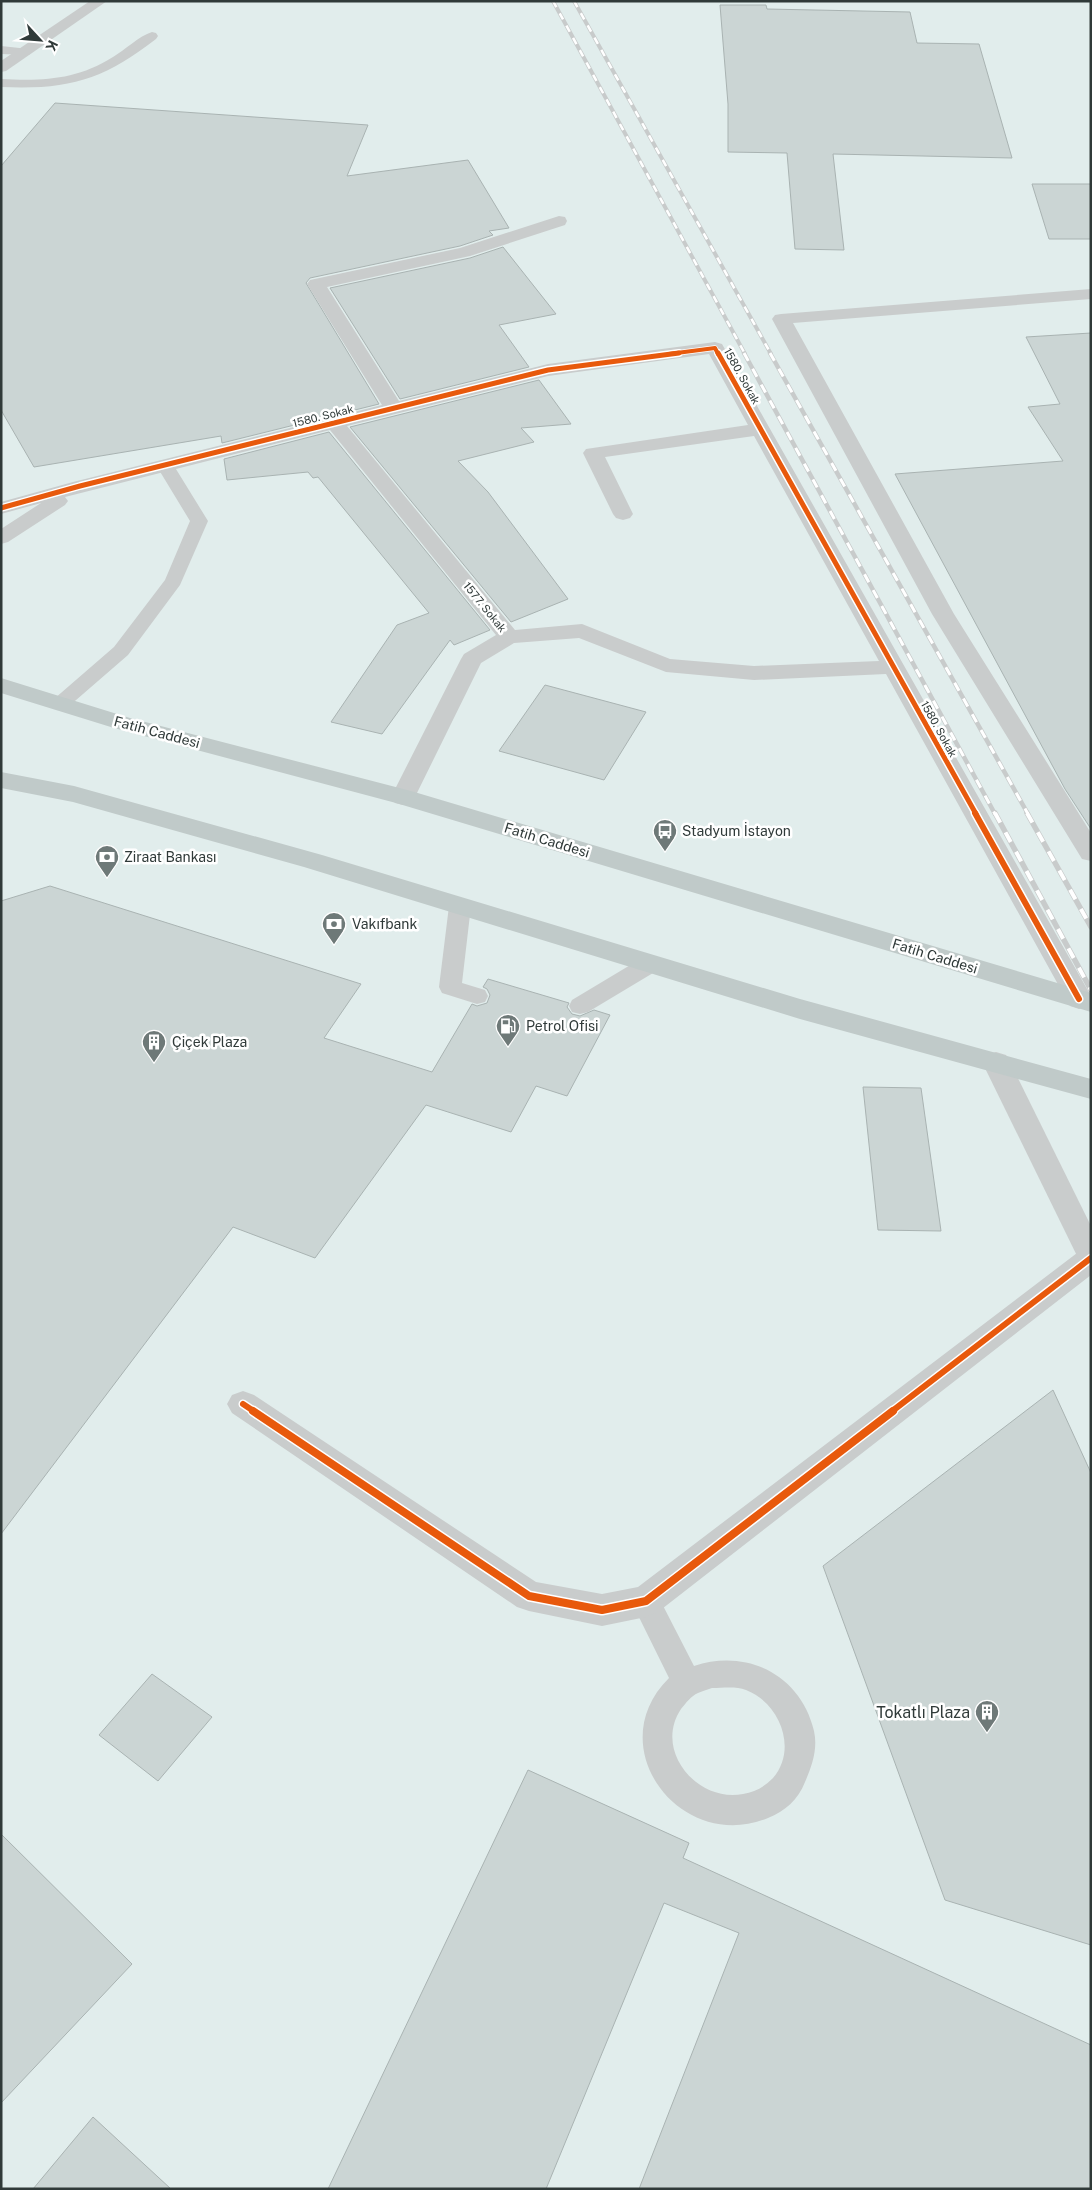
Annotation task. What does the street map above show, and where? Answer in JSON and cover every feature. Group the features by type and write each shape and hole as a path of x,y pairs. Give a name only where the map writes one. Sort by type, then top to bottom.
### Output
{"main road":[{"name":"Fatih Caddesi","path":"1,685 122,723 403,797 1085,1001"},
{"path":"1,780 74,794 313,861 800,1009 1091,1089"}],"street":[{"path":"1,68 100,1"},
{"path":"1,50 24,52"},
{"path":"394,409 316,284 464,252 559,221"},
{"path":"1091,294 780,319 943,614 1091,853"},
{"name":"1580. Sokak","path":"1,508 80,486 548,370 715,348 893,667 1085,1001"},
{"name":"1577. Sokak","path":"336,424 509,637 472,659 403,797"},
{"path":"623,514 593,453 759,429"},
{"path":"1,538 80,486"},
{"path":"509,637 582,631 666,664 754,674 893,667"},
{"path":"243,1404 529,1596 602,1610 646,1601 1091,1257 996,1062"}],"lane":[{"path":"1,83 46,84 69,81 129,54 152,36"},
{"path":"60,703 121,651 174,581 198,521 165,465"},
{"path":"460,906 450,987 477,996"},
{"path":"580,1006 650,964"},
{"path":"646,1601 687,1683"},
{"path":"712,1674 740,1674 765,1684 786,1704 799,1729 800,1756 790,1782 772,1801 745,1811 717,1810 690,1800 670,1779 658,1754 658,1726 669,1702 687,1683 712,1674"}],"building":[{"path":"720,5 766,5 767,9 910,12 917,43 979,44 1012,158 833,154 844,250 795,249 787,153 728,152 728,104"},
{"path":"55,103 368,125 347,176 468,160 509,228 489,231 493,235 460,246 310,278 306,283 379,404 222,443 221,436 34,467 1,410 1,166"},
{"path":"1032,184 1091,184 1091,239 1049,239"},
{"path":"503,247 556,314 499,325 529,367 400,399 330,288 470,258"},
{"path":"1091,333 1091,829 1065,789 895,474 1063,461 1028,407 1060,404 1026,337"},
{"path":"539,380 571,424 521,428 534,442 458,461 488,492 568,599 511,622 350,427"},
{"path":"329,432 490,630 454,645 450,640 382,734 331,722 397,625 429,613 318,477 313,478 308,472 227,480 224,459"},
{"path":"545,685 646,712 604,780 499,751"},
{"path":"50,886 361,984 324,1038 432,1072 472,1004 477,1006 487,1003 490,995 487,989 483,987 488,979 569,1003 567,1007 572,1014 580,1016 594,1010 610,1015 567,1096 536,1086 511,1132 426,1105 315,1258 233,1227 1,1534 1,901"},
{"path":"863,1087 921,1088 941,1231 878,1230"},
{"name":"Tokatlı Plaza","path":"1053,1390 1091,1473 1091,1945 945,1900 823,1566"},
{"path":"152,1674 212,1717 158,1781 99,1735"},
{"path":"528,1770 689,1843 683,1858 1091,2045 1091,2189 639,2189 739,1933 664,1903 546,2189 328,2189"},
{"path":"1,1834 132,1964 1,2103"},
{"path":"93,2117 171,2189 33,2189"}],"railway":[{"path":"553,1 745,354"},
{"path":"574,1 771,354"},
{"path":"744,353 995,814"},
{"path":"770,353 1028,814"},
{"path":"995,813 1091,990"},
{"path":"1027,813 1091,927"}],"cycle path":[{"path":"1,508 80,486 548,370 715,348 1079,999"},
{"path":"243,1404 529,1596 602,1610 646,1601 1091,1258"}],"place":[{"name":"Stadyum İstayon","path":"665,852"},
{"name":"Ziraat Bankası","path":"107,878"},
{"name":"Vakıfbank","path":"334,945"},
{"name":"Petrol Ofisi","path":"508,1047"},
{"name":"Çiçek Plaza","path":"154,1063"},
{"name":"Tokatlı Plaza","path":"987,1733"}]}
